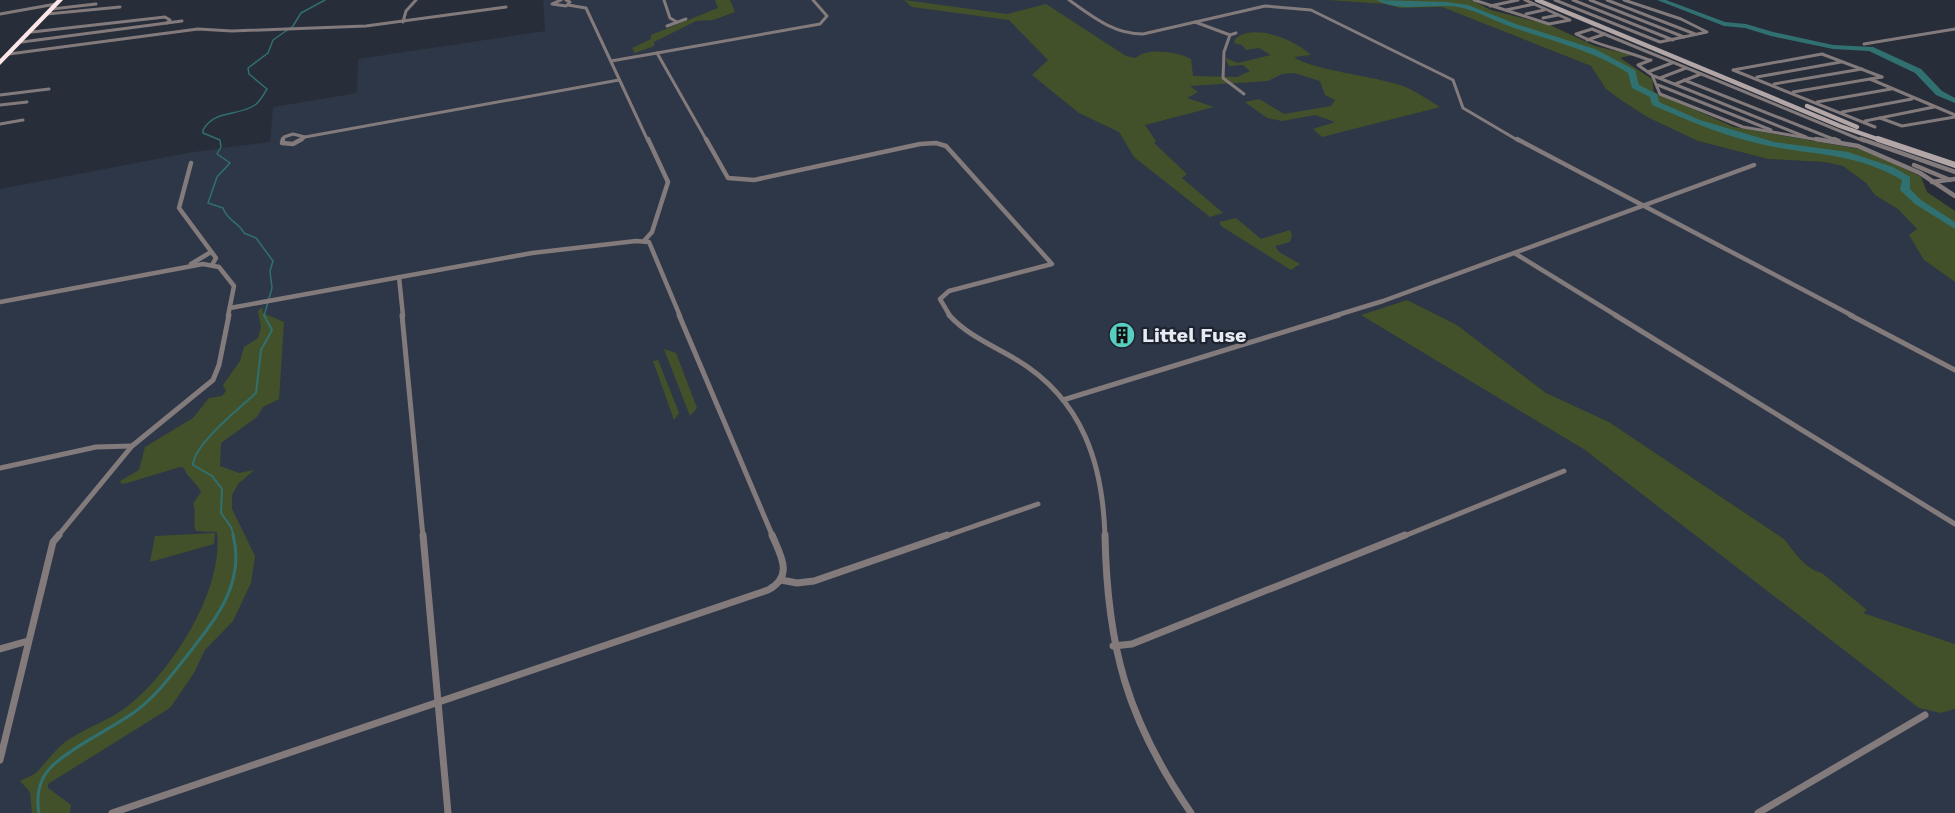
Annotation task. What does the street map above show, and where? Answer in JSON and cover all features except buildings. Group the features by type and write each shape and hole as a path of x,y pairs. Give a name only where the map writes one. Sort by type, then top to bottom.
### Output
{"highway":[{"path":"4,58 54,7"}],"street":[{"path":"403,22 406,11 416,0"},
{"path":"561,0 552,4 558,7 568,1 586,9 668,185 652,232 644,241"},
{"path":"664,0 670,18 677,22"},
{"path":"611,61 823,22 827,16 813,0"},
{"path":"1069,0 1125,34 1143,34 1267,6 1319,12 1451,79 1457,85 1462,107 1467,112 1955,370"},
{"path":"1477,1 1487,0"},
{"path":"1488,6 1518,0"},
{"path":"1525,0 1535,2 1840,126 1955,165"},
{"path":"1542,0 1872,133 1955,160"},
{"path":"1556,0 1659,42 1707,31 1624,0"},
{"path":"1573,0 1674,40"},
{"path":"1590,0 1685,37"},
{"path":"1607,0 1696,35"},
{"path":"1477,1 1503,11 1550,24 1570,20 1535,2 1503,11"},
{"path":"0,14 96,4"},
{"path":"54,7 120,7"},
{"path":"4,58 198,29 228,32 366,26 506,7"},
{"path":"1526,14 1546,9"},
{"path":"1642,14 1653,9"},
{"path":"1543,18 1560,15"},
{"path":"32,32 165,17 170,20 167,23"},
{"path":"667,26 686,19"},
{"path":"22,42 182,21"},
{"path":"1195,22 1230,35 1236,33"},
{"path":"1864,44 1955,28"},
{"path":"1649,60 1620,48 1597,45 1576,34 1592,29 1863,141 1955,172"},
{"path":"1587,40 1605,34"},
{"path":"1230,35 1222,51 1226,68 1223,78 1244,94"},
{"path":"1601,45 1617,39"},
{"path":"1620,48 1631,45"},
{"path":"657,53 722,173 730,179 754,180 920,144 936,143 946,146 1052,264 949,291 940,298 943,306 960,326 1026,366 1063,400 1086,436 1098,469 1113,646 1126,694 1142,731 1166,776 1191,813"},
{"path":"1791,93 1882,77 1822,54 1733,70 1875,127"},
{"path":"1659,56 1638,65 1652,75 1816,140"},
{"path":"1757,76 1844,61"},
{"path":"1648,72 1672,63"},
{"path":"1660,78 1686,68"},
{"path":"1772,85 1864,69"},
{"path":"1675,84 1701,74"},
{"path":"1652,75 1660,94 1743,127 1858,146 1912,167 1952,179"},
{"path":"1870,79 1955,116"},
{"path":"305,137 293,134 281,141 293,144 305,137 619,80"},
{"path":"1684,80 1847,145"},
{"path":"1658,85 1782,135"},
{"path":"1799,109 1816,102 1892,88"},
{"path":"0,95 49,89"},
{"path":"1722,111 1756,97"},
{"path":"1841,112 1914,99"},
{"path":"0,105 27,102"},
{"path":"1864,121 1934,107"},
{"path":"1880,118 1904,126 1955,116"},
{"path":"0,124 23,120"},
{"path":"1858,146 1863,141"},
{"path":"1912,167 1921,159"},
{"path":"191,163 179,208 216,260 212,265"},
{"path":"1063,400 1357,310 1516,254 1754,165"},
{"path":"1912,167 1955,196"},
{"path":"1932,182 1952,179"},
{"path":"1947,191 1955,190"},
{"path":"112,813 768,590 781,580 784,564 652,245 644,241 536,252 230,308"},
{"path":"190,266 211,252"},
{"path":"1516,254 1955,524"},
{"path":"0,302 190,266 212,265 221,269 233,283 218,369 213,380 132,446 54,540 0,760"},
{"path":"399,277 448,813"},
{"path":"0,468 96,447 132,446"},
{"path":"1113,646 1132,644 1564,471"},
{"path":"781,580 797,583 814,581 1038,504"},
{"path":"0,649 28,641"},
{"path":"1758,813 1925,715"}],"shaded area":[{"path":"543,0 1327,0 1385,4 1400,8 1442,7 1591,66 1606,89 1621,100 1647,117 1698,141 1768,159 1824,162 1843,166 1866,183 1875,195 1898,208 1917,229 1924,260 1955,282 1955,644 1862,613 1867,610 1822,573 1803,562 1784,539 1609,422 1546,393 1457,325 1407,300 1362,315 1585,450 1941,713 1955,709 1955,813 0,813 0,189 193,152 270,142 273,107 357,93 358,59 545,31"}],"green space":[{"path":"715,0 730,0 735,12 713,20 696,21 654,42 654,46 635,53 632,48 651,39 651,35 718,8"},
{"path":"904,0 1007,14 1046,4 1126,56 1136,58 1147,53 1163,52 1191,59 1193,76 1237,77 1250,71 1243,65 1229,66 1225,58 1238,63 1271,55 1259,48 1246,50 1242,45 1234,43 1236,38 1254,32 1275,35 1304,49 1311,55 1294,57 1301,61 1403,86 1440,107 1322,137 1313,129 1335,122 1315,115 1282,121 1267,118 1245,102 1259,99 1284,114 1331,106 1335,100 1325,95 1320,81 1294,73 1282,74 1268,81 1190,86 1198,92 1187,98 1214,107 1145,125 1156,141 1154,143 1187,174 1182,178 1223,213 1210,217 1134,157 1119,132 1079,113 1032,75 1048,60 1009,20 912,7"},
{"path":"1327,0 1471,0 1491,10 1550,25 1595,46 1632,55 1620,58 1652,79 1654,92 1734,127 1865,150 1921,177 1927,192 1955,211 1955,282 1924,260 1909,235 1917,229 1898,209 1875,195 1866,183 1843,166 1824,162 1768,159 1698,141 1647,117 1621,100 1606,89 1591,66 1442,7 1400,8 1385,4"},
{"path":"1236,218 1261,239 1290,230 1292,235 1290,242 1275,246 1279,252 1300,264 1291,270 1221,226 1219,222"},
{"path":"1407,300 1457,325 1546,393 1609,422 1784,539 1805,564 1822,573 1867,610 1863,613 1955,644 1955,709 1941,713 1919,708 1585,450 1361,315"},
{"path":"262,307 263,313 284,322 279,399 263,407 257,417 221,443 220,466 239,473 254,470 238,484 232,495 232,509 255,556 251,583 233,621 205,650 194,673 170,708 48,784 48,788 71,805 70,813 32,813 30,792 20,781 36,773 68,740 121,711 145,691 177,651 204,603 217,555 217,532 196,531 193,504 201,492 199,489 184,468 180,467 127,483 122,484 120,481 139,470 145,447 193,418 209,398 222,396 226,391 223,385 240,361 244,347 258,338 261,327 258,311"},
{"path":"664,349 676,353 697,408 690,416"},
{"path":"658,360 679,413 674,420 653,361"},
{"path":"215,533 214,544 150,562 155,536"}],"waterway":[{"path":"264,315 272,288 270,271 273,261 256,238 244,233 227,216 223,208 208,203 217,177 230,163 217,154 221,147 220,140 203,133 203,130 214,119 248,109 259,102 267,89 249,74 248,68 268,53 273,40 293,26 301,13 325,0"},
{"path":"1380,0 1399,4 1457,5 1593,51 1632,72 1635,86 1654,96 1655,103 1697,122 1773,144 1845,154 1890,169 1907,179 1905,190 1918,202 1955,226"},
{"path":"1660,0 1724,24 1746,26 1771,34 1833,47 1870,49 1918,71 1939,93 1955,101"},
{"path":"234,537 231,527 221,513 222,489 212,476 193,465 195,457 209,437 256,393 261,350 272,330 264,315"},
{"path":"39,813 40,788 44,776 52,766 143,705 168,679 207,630 225,601 231,586 236,553 233,535"}],"place":[{"name":"Littel Fuse","path":"1122,335"}]}
